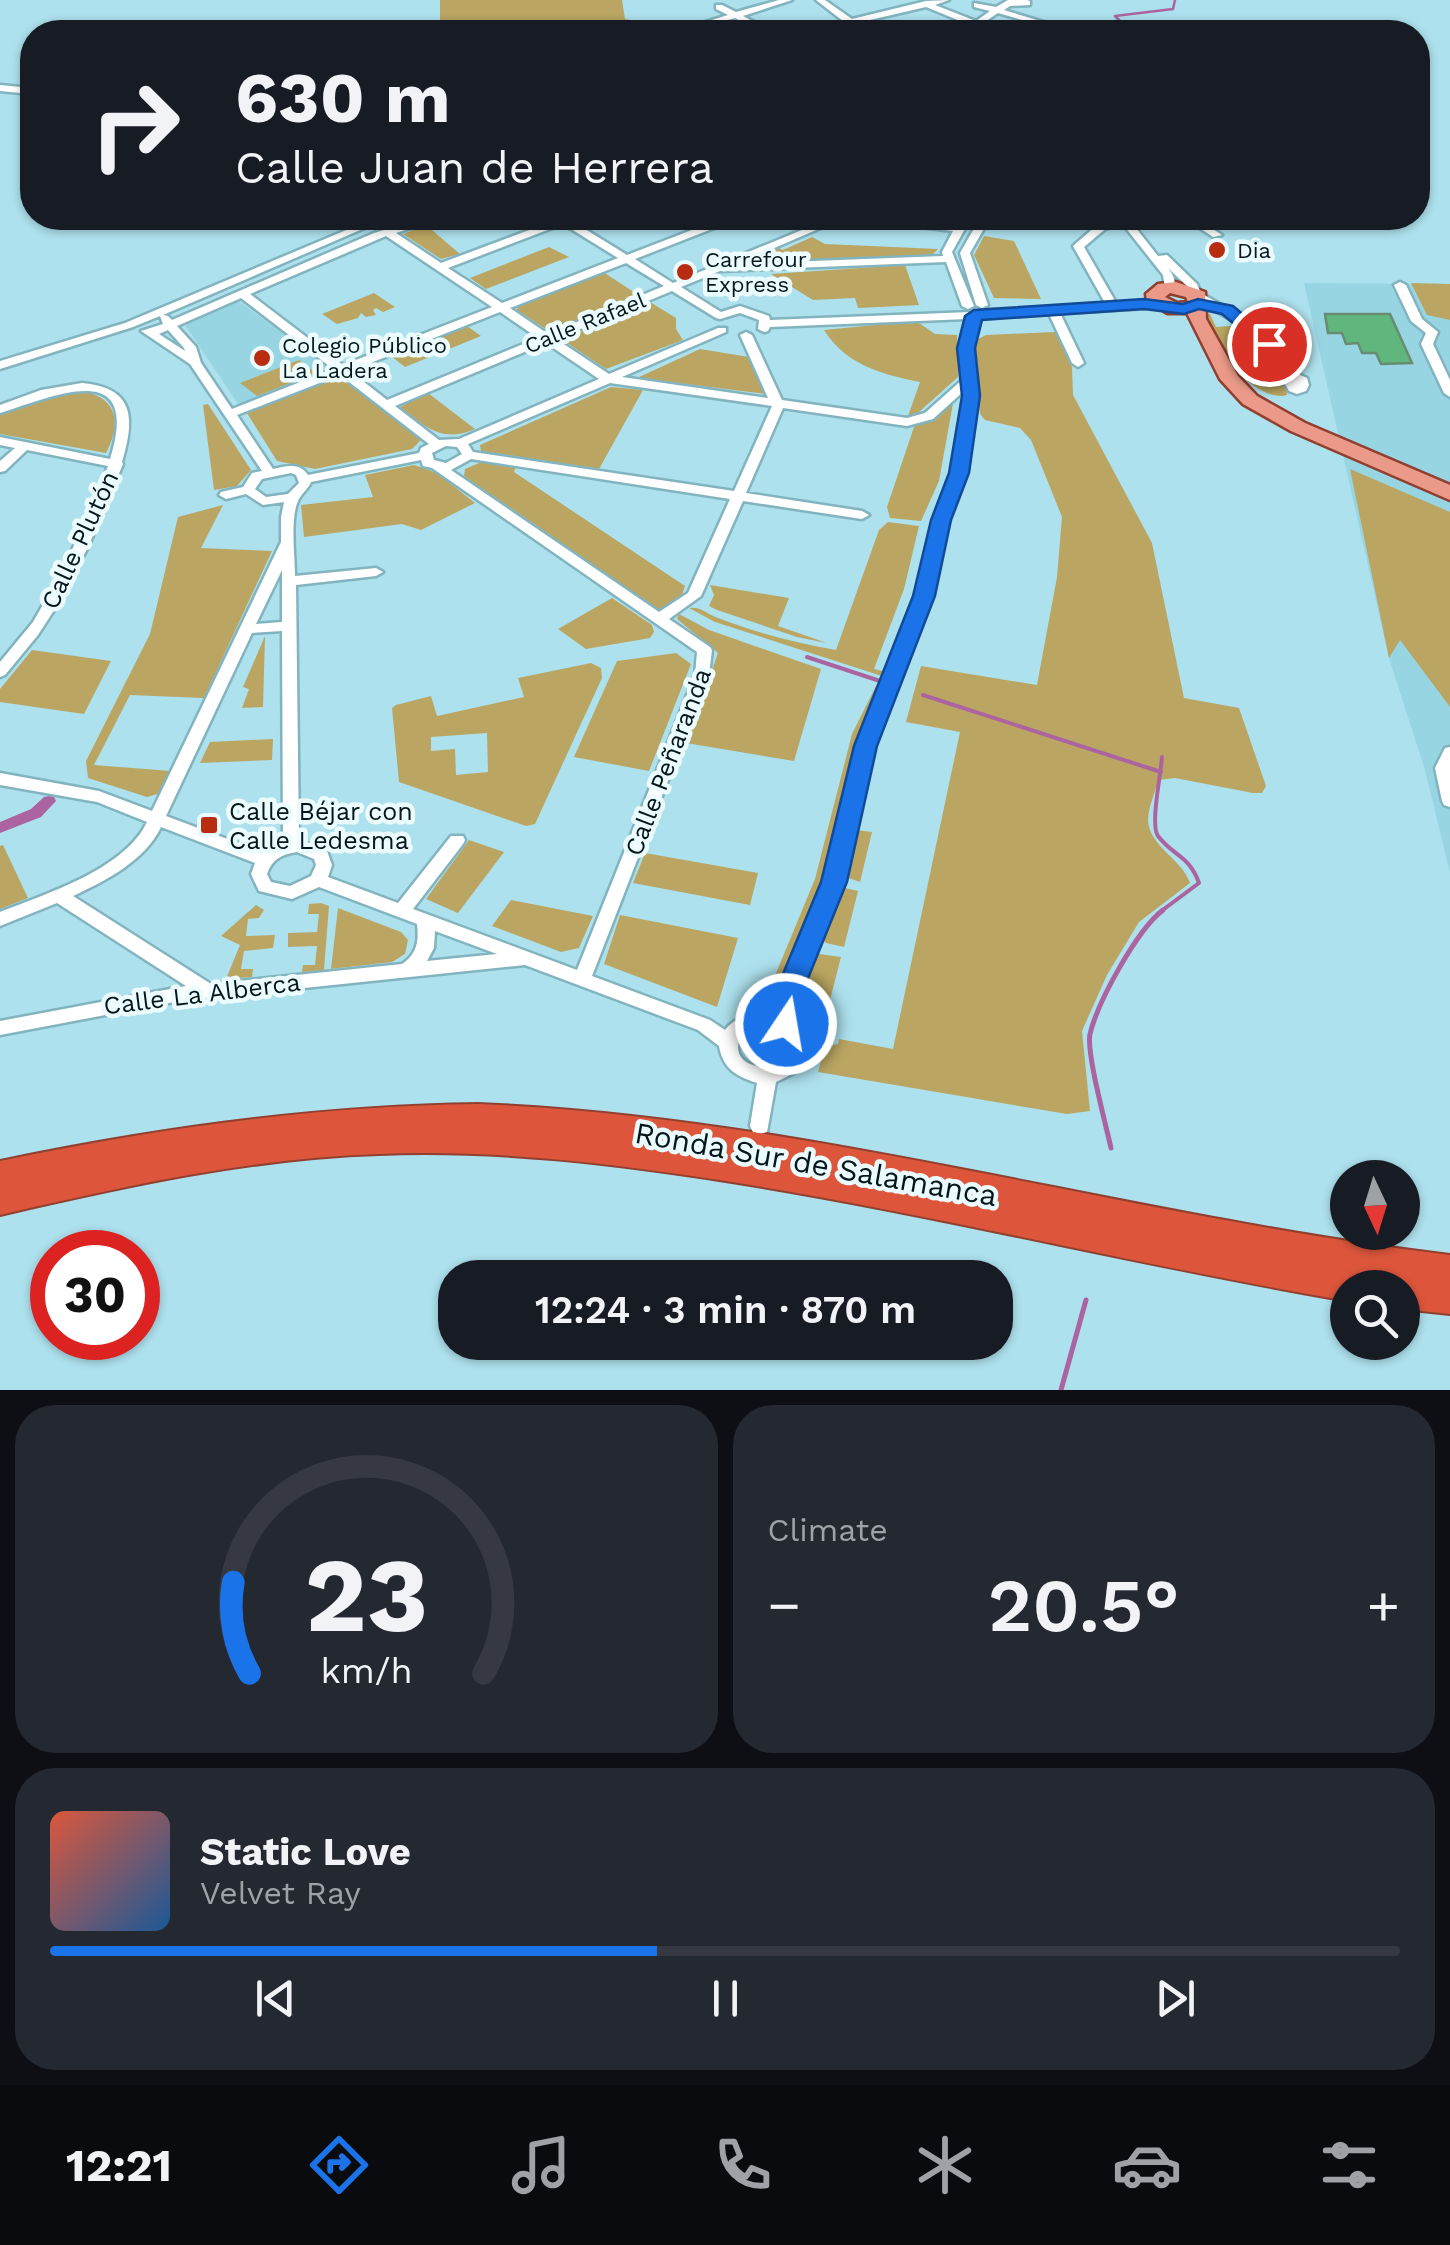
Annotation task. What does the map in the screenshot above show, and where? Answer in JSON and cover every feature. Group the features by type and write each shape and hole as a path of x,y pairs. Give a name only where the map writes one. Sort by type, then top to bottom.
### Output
{"highway":[{"name":"Ronda Sur de Salamanca","path":"0,1178 208,1135 430,1119 545,1122 816,1157 1258,1247 1450,1272"},
{"name":"Ronda Sur de Salamanca","path":"0,1199 204,1158 334,1143 430,1138 544,1143 820,1180 1261,1271 1330,1281"},
{"path":"1420,1293 1450,1296"}],"main road":[{"path":"1181,300 1240,391 1298,431 1450,492"},
{"path":"1357,456 1450,502"}],"street":[{"path":"717,20 788,0"},
{"path":"820,0 852,20 945,0"},
{"path":"918,0 966,20"},
{"path":"981,20 1008,3 1025,1 1043,12 1044,20"},
{"path":"977,5 1022,20"},
{"path":"719,7 744,20"},
{"path":"0,365 129,325 355,230"},
{"path":"151,332 394,230"},
{"path":"440,267 537,230"},
{"path":"589,230 678,284 746,335 778,406 694,596 660,618"},
{"path":"229,414 700,230"},
{"name":"Calle Rafael","path":"386,405 810,230"},
{"path":"959,230 947,252 948,259 976,309"},
{"path":"786,1024 786,998 834,882 865,746 924,596 941,520 959,473 971,396 966,348 976,309 965,253 979,230"},
{"path":"1103,230 1078,246 1108,300"},
{"path":"976,309 1052,309 1181,300 1194,286 1133,230"},
{"path":"1210,230 1217,234"},
{"path":"387,232 608,379 907,422 928,416 968,380"},
{"path":"1139,236 1168,274 1181,300"},
{"path":"718,268 948,259"},
{"path":"1400,285 1417,320 1432,332"},
{"path":"242,293 436,444 463,454 862,515"},
{"path":"746,335 766,321 1108,300 1181,300 1223,308 1252,328 1296,379"},
{"path":"1052,309 1078,363"},
{"path":"438,467 724,319 750,310 766,321"},
{"path":"156,314 172,323 190,347 195,362 268,470"},
{"path":"129,325 151,332 195,362"},
{"path":"1448,326 1432,332 1427,344 1450,393"},
{"name":"Calle Plutón","path":"0,409 52,390 78,387 104,390 120,402 123,411 117,464 64,584 41,622 0,672"},
{"path":"0,442 117,464"},
{"path":"226,495 248,490 257,476 268,470 292,469 306,479 424,456 436,444"},
{"path":"0,468 23,446"},
{"path":"463,454 464,483"},
{"name":"Calle Peñaranda","path":"424,456 450,478 464,483 705,650 707,658 582,979"},
{"path":"248,490 263,500 292,498 304,489 306,479"},
{"path":"291,846 288,517 292,498"},
{"path":"275,501 288,517"},
{"path":"0,919 85,884 124,859 158,820 288,542"},
{"path":"288,581 376,572"},
{"path":"247,629 288,626"},
{"path":"1447,756 1450,800"},
{"path":"0,779 99,798 265,860"},
{"path":"401,912 456,840"},
{"path":"291,846 305,846 320,855 324,864 318,880 299,891 271,890 260,880 265,860 291,846"},
{"path":"318,880 733,1034 765,1018 786,998"},
{"path":"59,896 208,991"},
{"path":"406,970 417,964 426,948 425,921"},
{"name":"Calle La Alberca","path":"0,1028 208,991 528,958"},
{"path":"156,998 171,982 173,969"},
{"path":"733,1034 728,1051 738,1067 767,1077 780,1074 797,1060 799,1040 786,1024 765,1018"},
{"path":"760,1126 767,1077"}],"shaded area":[{"path":"440,0 622,0 625,19 630,20 440,20"},
{"path":"432,230 460,254 441,259 403,234"},
{"path":"984,236 1014,241 1041,299 994,298 974,255"},
{"path":"812,237 825,244 938,249 931,256 738,263 775,246 783,250"},
{"path":"549,247 569,257 486,289 470,278"},
{"path":"905,265 919,305 858,308 855,298 813,300 771,274"},
{"path":"603,272 640,296 554,330 547,330 517,310 518,306"},
{"path":"1304,283 1450,284 1450,873 1425,770 1389,658"},
{"path":"1411,283 1450,284 1450,320 1427,315"},
{"path":"374,293 395,307 383,312 376,308 376,315 366,317 361,313 358,318 337,324 322,314"},
{"name":"Colegio Público La Ladera","path":"237,300 329,367 327,372 238,404 185,325"},
{"path":"650,302 676,318 676,329 683,340 606,369 564,341 564,338"},
{"path":"1205,314 1210,314 1216,327 1245,325 1283,369 1277,369 1280,373 1286,373 1287,395 1261,390 1235,369 1214,340"},
{"path":"916,321 935,334 957,335 958,377 919,412 908,416 920,382 854,360 824,330"},
{"path":"467,326 481,336 405,367 391,356"},
{"path":"1055,332 1072,367 1073,395 1152,543 1184,698 1239,708 1266,786 1262,793 1253,793 1175,778 1158,780 1148,816 1150,830 1190,883 1139,922 1107,975 1082,1031 1090,1111 1067,1114 818,1072 825,1047 838,1044 839,1039 893,1049 960,732 906,722 921,666 1037,685 1057,577 1062,517 1031,440 1020,428 985,420 980,414 975,348 976,340 986,335"},
{"path":"700,349 749,357 766,394 637,378"},
{"path":"299,360 316,373 257,396 240,383"},
{"path":"336,377 421,440 412,449 315,469 277,461 247,413"},
{"path":"611,387 643,390 599,469 481,451 480,445"},
{"path":"965,389 954,473 888,678 715,622 689,608 762,633 836,650 879,530 888,522 919,526 904,589 874,669 887,672 913,596 929,526 951,472"},
{"path":"77,391 100,397 112,411 114,430 106,453 0,434 0,415 47,396"},
{"path":"428,393 475,429 444,434 400,407"},
{"path":"954,398 939,481 921,521 890,518 887,507 915,424 932,417"},
{"path":"208,404 251,470 237,486 214,490 203,405"},
{"path":"484,461 516,466 514,472 685,586 680,601 660,611 464,476 465,469"},
{"path":"414,465 437,473 475,503 421,530 402,524 304,537 301,505 373,497 365,475"},
{"path":"1350,469 1450,512 1450,707 1400,640 1389,658"},
{"path":"223,505 201,548 272,551 204,698 130,695 94,765 171,771 161,793 147,797 88,778 86,761 150,634 178,517"},
{"path":"710,585 789,598 778,626 827,643 717,610 709,606 714,595"},
{"path":"612,598 652,625 654,632 650,638 586,649 558,629"},
{"path":"679,614 709,630 821,669 794,761 686,743 718,653 677,619"},
{"path":"265,636 263,707 242,708 249,689 243,687"},
{"path":"32,650 111,661 84,714 0,702 0,689"},
{"path":"676,653 691,664 649,771 574,757 617,661"},
{"path":"591,663 601,668 602,678 535,824 526,826 399,782 392,708 431,696 437,716 524,697 518,678","holes":["487,733 488,772 456,775 455,749 431,751 431,737"]},
{"path":"876,686 883,689 827,881 784,988 765,1000 815,879 852,734"},
{"path":"273,739 272,760 200,763 210,742"},
{"path":"856,830 872,832 860,882 843,876 850,835"},
{"path":"469,840 504,852 458,913 426,899"},
{"path":"3,845 28,898 0,909 0,846"},
{"path":"645,853 758,873 750,905 633,883"},
{"path":"838,890 858,891 844,947 820,938"},
{"path":"511,900 593,916 579,948 561,952 492,926"},
{"path":"309,904 329,906 324,970 302,972 303,965 315,965 317,946 288,947 288,933 317,932 319,914 308,914"},
{"path":"256,905 264,910 259,918 248,919 246,936 275,935 273,948 244,951 241,969 253,969 252,977 226,979 240,945 221,936"},
{"path":"338,908 401,932 408,940 405,954 392,962 331,969"},
{"path":"620,915 738,938 717,1007 604,964"},
{"path":"812,953 841,957 830,1000 796,994"}],"building":[{"path":"1325,314 1390,314 1412,363 1381,364 1376,353 1362,353 1358,343 1346,344 1342,333 1328,333"}],"waterway":[{"path":"1119,20 1115,16 1173,9 1175,0"},
{"path":"807,657 883,682"},
{"path":"923,695 1160,772"},
{"path":"1160,772 1162,757"},
{"path":"1160,772 1155,811 1158,836 1186,861 1199,883 1160,912"},
{"path":"0,828 36,813 49,801"},
{"path":"1111,1148 1090,1034 1120,967 1163,910"},
{"path":"1061,1390 1086,1300"}],"place":[{"name":"Dia","path":"1217,250"},
{"name":"Carrefour Express","path":"685,272"},
{"name":"Colegio Público La Ladera","path":"262,358"},
{"name":"Calle Béjar con Calle Ledesma","path":"209,825"}],"route":[{"path":"786,1024 786,998 834,882 865,746 924,596 941,520 959,473 971,396 966,348 974,316 1144,304 1184,309 1198,304 1227,310 1269,344"}]}
